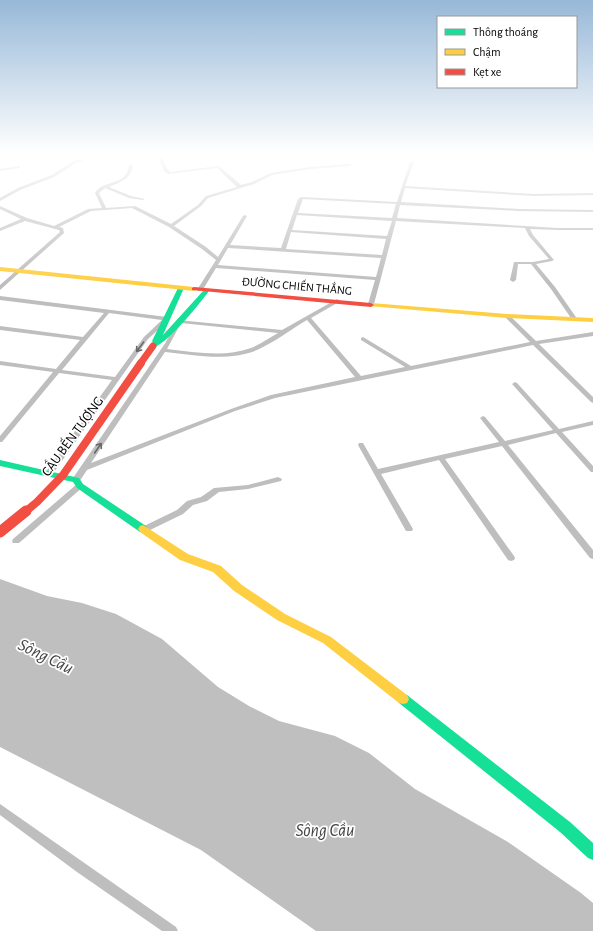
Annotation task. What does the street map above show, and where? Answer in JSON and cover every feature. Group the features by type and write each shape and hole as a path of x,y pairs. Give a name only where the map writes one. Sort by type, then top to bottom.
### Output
{"street":[{"path":"99,196 104,208"},
{"path":"170,226 203,203 209,196"},
{"path":"371,304 401,196"},
{"path":"122,207 130,197 143,199"},
{"path":"283,250 297,214 300,199 304,198 518,210 593,211"},
{"path":"0,207 25,218 54,228 62,229 62,232 20,272 0,288"},
{"path":"54,228 90,210 133,207 170,226 204,248 218,260"},
{"path":"297,214 527,227 593,229"},
{"path":"153,346 168,334 203,290 214,266 245,216"},
{"path":"0,230 25,218"},
{"path":"513,280 516,262 533,263 552,260 531,235 527,227"},
{"path":"290,231 389,238"},
{"path":"227,246 384,257"},
{"path":"533,263 553,288 575,320"},
{"path":"214,266 378,279"},
{"name":"ĐƯỜNG CHIẾN THẮNG","path":"0,269 203,290 507,316 593,320"},
{"path":"153,346 181,288"},
{"path":"0,298 167,319"},
{"path":"164,350 216,355 253,349 337,301"},
{"path":"0,440 107,312"},
{"path":"507,316 593,401"},
{"path":"308,318 359,378"},
{"path":"49,473 146,338 167,319"},
{"path":"179,321 283,332"},
{"path":"16,541 78,483 84,468 164,350 179,321"},
{"path":"0,328 84,339"},
{"path":"84,468 273,396 534,343 593,334"},
{"path":"363,339 410,368"},
{"name":"CẦU BẾN TƯỢNG","path":"0,532 37,502 63,475 153,346"},
{"path":"1,364 116,379"},
{"path":"515,384 593,470"},
{"path":"483,418 593,556"},
{"path":"377,472 593,423"},
{"path":"361,445 409,529"},
{"path":"440,458 511,558"},
{"path":"0,463 49,473 78,483 184,557 217,569 238,588 281,617 327,640 566,827 593,852"},
{"path":"145,529 180,512 190,503 204,499 217,490 248,487 278,479"},
{"path":"0,810 172,931"}],"water":[{"name":"Sông Cầu","path":"0,579 47,596 82,603 116,614 162,639 218,687 249,706 279,721 335,736 369,753 415,789 508,842 581,893 593,903 593,931 316,931 201,850 0,747"}],"traffic: fast":[{"path":"156,341 181,288"},
{"path":"153,346 168,334 206,291"},
{"path":"0,463 76,480 80,486 143,529"},
{"path":"403,699 565,827 593,853"}],"traffic: slow":[{"path":"0,269 194,289"},
{"path":"371,305 507,316 593,320"},
{"path":"143,529 184,557 217,569 238,588 281,617 327,640 403,699"}],"traffic: jam":[{"path":"194,289 371,305"},
{"path":"0,532 37,502 63,475 153,346"}]}
